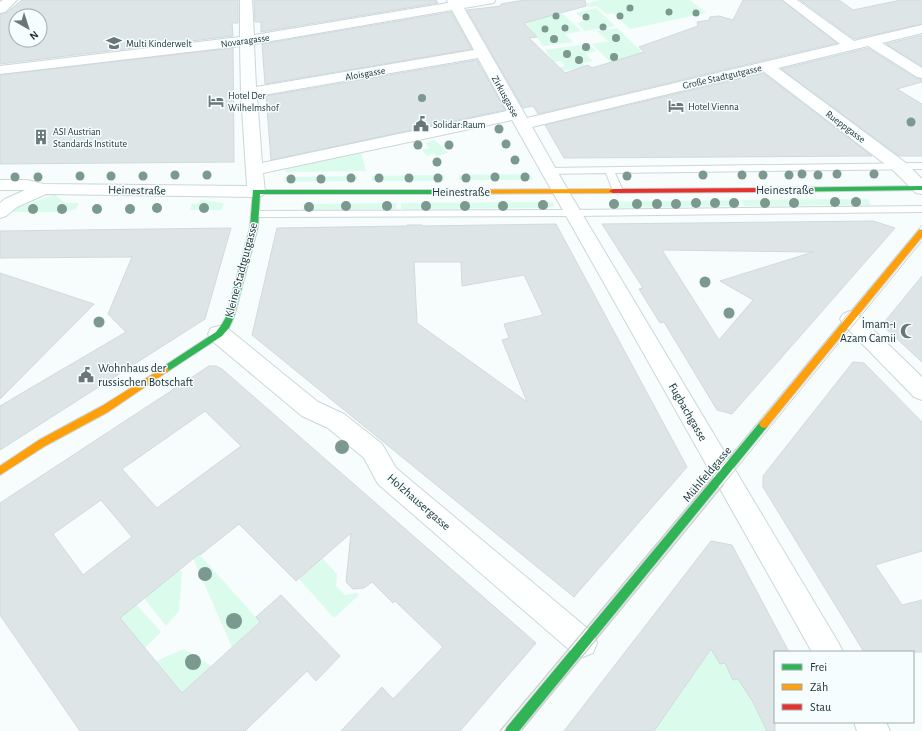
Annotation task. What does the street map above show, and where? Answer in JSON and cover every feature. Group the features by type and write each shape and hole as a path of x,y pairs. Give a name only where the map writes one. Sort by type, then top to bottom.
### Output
{"street":[{"path":"0,9 10,0"},
{"name":"Kleine Stadtgutgasse","path":"0,471 42,444 105,409 219,334 230,317 254,228 256,214 256,192 246,41 246,0"},
{"name":"Novaragasse","path":"0,70 246,41 454,3 488,0"},
{"path":"789,0 852,46"},
{"name":"Zirkusgasse","path":"454,3 560,192"},
{"name":"Große Stadtgutgasse","path":"519,119 766,66 922,29"},
{"path":"870,41 922,74"},
{"name":"Aloisgasse","path":"249,93 482,53"},
{"name":"Rueppgasse","path":"766,66 900,167 922,188"},
{"path":"254,170 519,119"},
{"name":"Heinestraße","path":"0,185 27,185 44,189 256,192 560,192 922,188"},
{"path":"0,212 11,203 44,189"},
{"name":"Fugbachgasse","path":"560,192 827,651"},
{"name":"Mühlfeldgasse","path":"511,731 922,232"},
{"path":"850,319 922,391"},
{"name":"Holzhausergasse","path":"219,334 310,409 336,420 373,451 387,476 583,643"}],"lane":[{"name":"Heinestraße","path":"548,171 922,166"},
{"path":"609,170 618,191"},
{"name":"Heinestraße","path":"256,214 572,213 922,209"}],"green space":[{"path":"600,0 690,0 706,13 630,29 613,13 606,14 597,6 588,7 585,4"},
{"path":"596,8 615,26 585,31 577,23 586,21 576,13"},
{"path":"563,14 581,31 565,34 573,42 543,46 524,20"},
{"path":"617,28 644,54 610,62 592,44 608,41 597,31"},
{"path":"588,44 596,51 585,54 593,61 583,63 585,66 559,72 557,68 565,66 561,61 554,62 545,50"},
{"path":"435,140 448,153 437,156 434,153 427,156 422,150 429,148 425,143"},
{"path":"361,152 366,171 286,172 284,167"},
{"path":"531,174 532,180 459,180 459,175"},
{"path":"444,175 444,181 372,181 372,176"},
{"path":"357,176 357,181 284,182 285,177"},
{"path":"55,195 65,203 79,203 76,209 67,212 7,212 14,208"},
{"path":"868,199 871,205 744,206 742,200"},
{"path":"201,200 224,204 221,210 190,210 192,204 198,204"},
{"path":"737,200 740,206 610,208 608,202"},
{"path":"551,202 554,206 548,208 401,209 401,203"},
{"path":"397,203 396,209 303,210 304,204"},
{"path":"199,554 260,622 232,647 193,558"},
{"path":"322,558 337,574 336,586 345,595 357,593 359,595 334,618 299,579"},
{"path":"177,571 182,571 179,611 166,626 144,598"},
{"path":"136,604 161,632 145,648 120,618"},
{"path":"718,640 715,655 720,664 725,663 733,680 738,679 753,702 767,731 654,731"},
{"path":"184,649 211,666 182,693 156,661"}],"building":[{"path":"22,0 238,0 238,23 232,23 233,36 0,64 0,14 8,11 8,48 48,48 48,8 12,8"},
{"path":"254,0 436,0 438,3 261,32 261,22 255,22"},
{"path":"524,0 585,0 586,6 524,23 537,37 529,38 565,73 588,65 592,68 644,52 639,47 698,26 697,22 709,20 710,17 719,16 733,20 743,0 782,0 837,43 538,114 533,106 523,108 467,10 501,6 501,4"},
{"path":"800,0 839,0 853,10 901,0 922,0 922,24 854,39"},
{"path":"451,12 472,49 265,84 262,44"},
{"path":"922,35 922,66 886,44"},
{"path":"233,48 234,162 0,164 0,75"},
{"path":"868,48 916,78 922,79 922,82 897,89 922,104 922,156 899,156 781,69"},
{"path":"477,60 505,110 271,160 266,96"},
{"path":"763,73 872,156 564,158 545,125"},
{"path":"873,221 895,228 732,414 717,410 664,322 660,323 639,289 643,288 602,224","holes":["662,250 813,252 720,281 753,300 719,340"]},
{"path":"556,224 687,467 574,597 252,335 277,228 407,225","holes":["414,262 461,262 462,286 524,275 543,315 504,324 509,338 502,340 527,402 417,323"]},
{"path":"231,228 205,319 0,450 0,406 126,332 108,314 132,257 0,258 0,231"},
{"path":"0,273 94,304 0,399"},
{"path":"922,276 922,362 882,325"},
{"path":"853,362 864,363 922,422 922,551 875,565 902,605 922,600 922,652 863,651 763,487 763,476"},
{"path":"209,366 216,366 222,369 536,643 460,731 341,731 382,687 393,699 443,647 395,601 393,603 372,582 364,588 353,589 346,582 351,533 296,581 239,524 200,555 199,554 120,618 182,693 260,622 256,617 281,595 340,656 316,681 307,671 245,731 80,731 0,615 0,503","holes":["205,411 241,446 157,508 122,469","101,500 132,537 83,575 53,534"]},
{"path":"711,541 732,545 788,651 774,651 775,731 767,731 753,702 738,679 733,680 725,663 720,664 711,649 654,731 564,731"}],"tram line":[{"path":"705,486 922,225"},
{"path":"722,486 922,241"},
{"path":"500,731 706,485"},
{"path":"521,731 723,485"}],"traffic: fast":[{"path":"767,190 922,188"},
{"path":"164,370 219,334 226,326 230,317 254,227 256,192 436,192"},
{"path":"511,731 764,424"}],"traffic: slow":[{"path":"436,192 613,191"},
{"path":"764,424 922,232"},
{"path":"0,471 42,443 105,409 164,370"}],"traffic: jam":[{"path":"613,191 767,190"}],"place":[{"name":"Multi Kinderwelt","path":"114,43"},
{"name":"Hotel Der Wilhelmshof","path":"216,101"},
{"name":"Hotel Vienna","path":"676,106"},
{"name":"Solidar:Raum","path":"421,124"},
{"name":"ASI Austrian Standards Institute","path":"41,137"},
{"name":"İmam-ı Azam Camii","path":"908,331"},
{"name":"Wohnhaus der russischen Botschaft","path":"86,375"}]}
